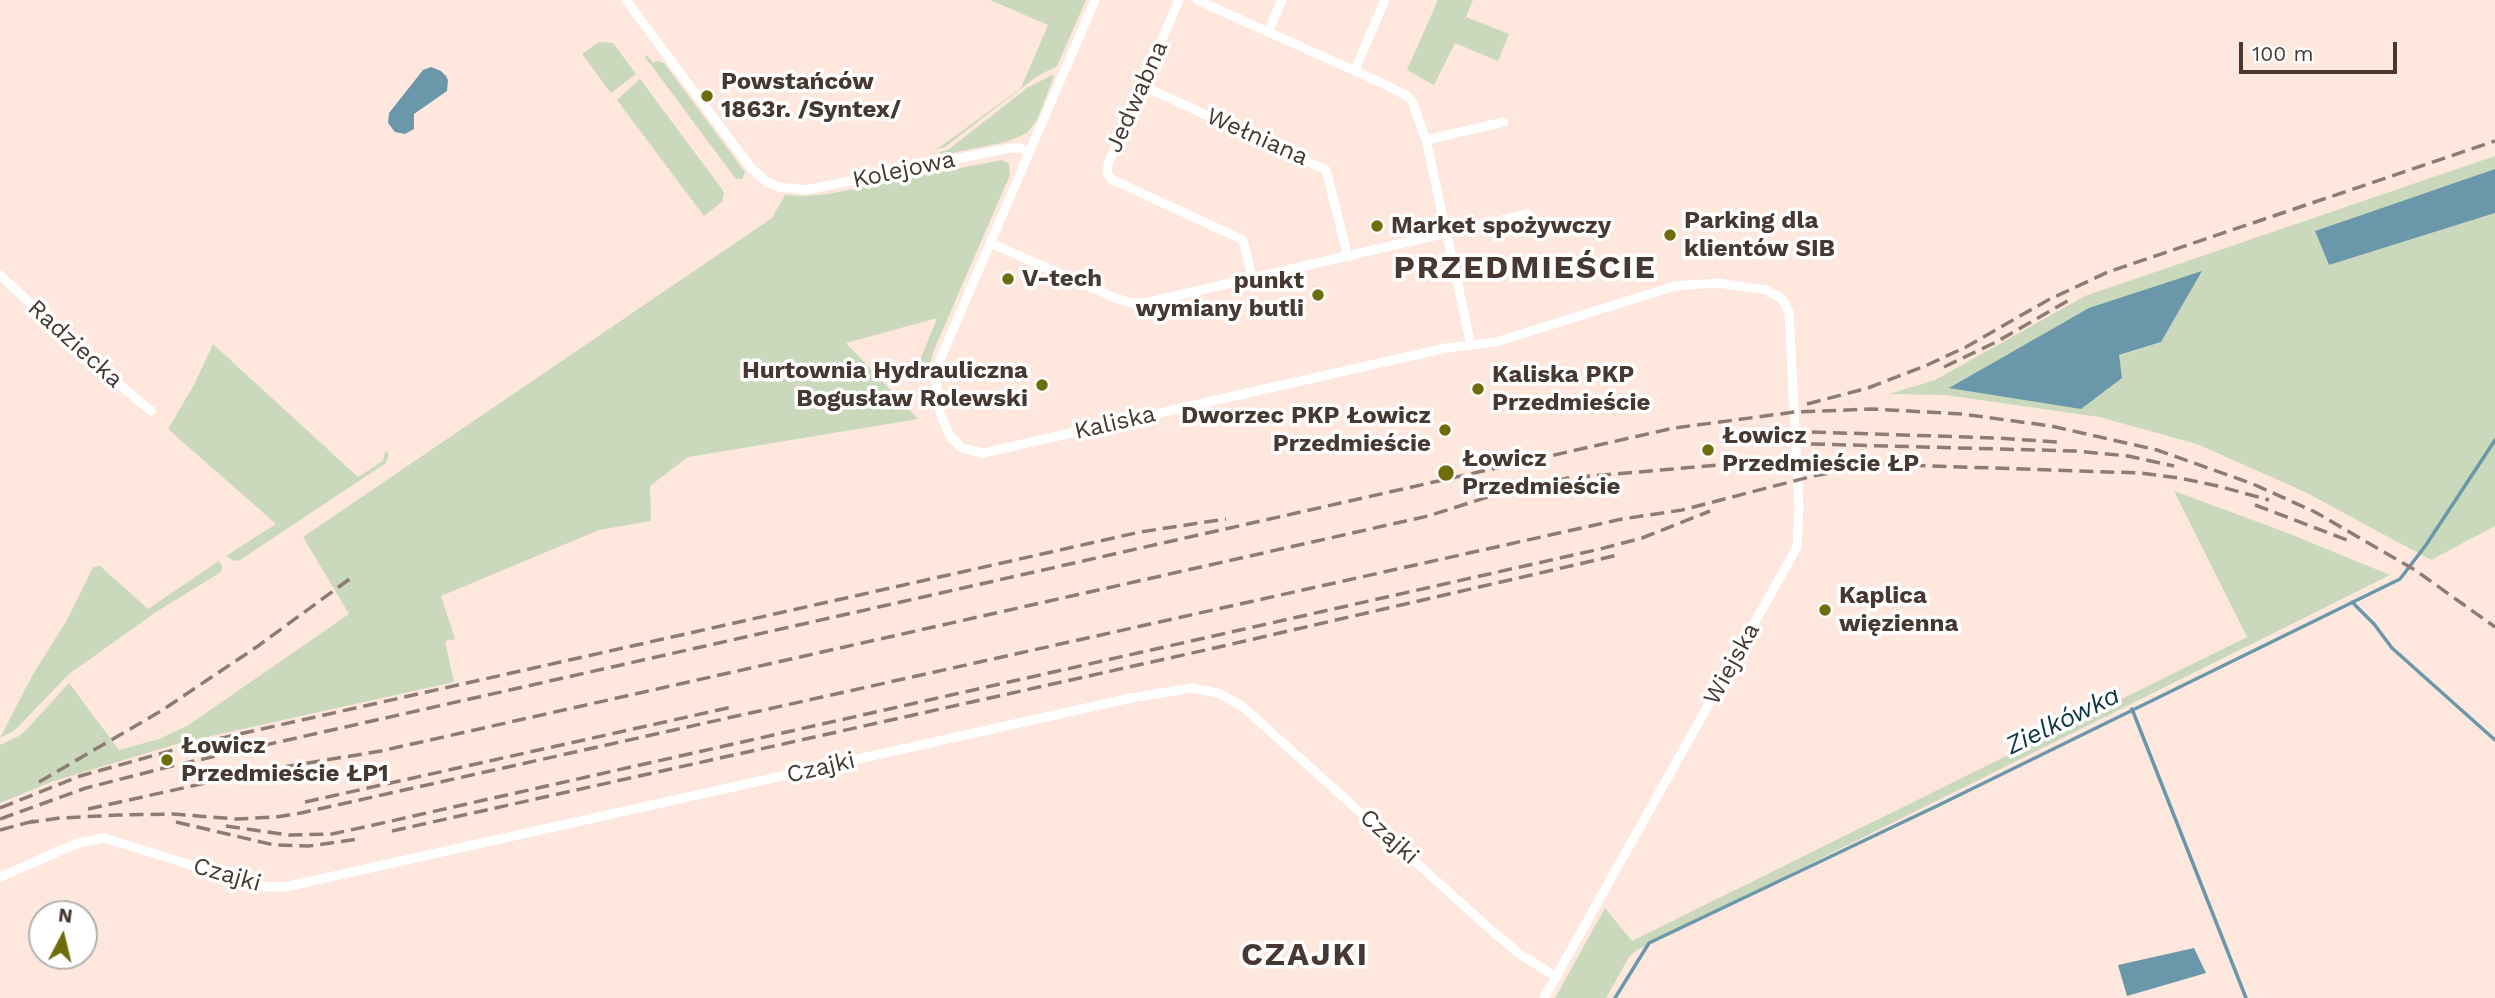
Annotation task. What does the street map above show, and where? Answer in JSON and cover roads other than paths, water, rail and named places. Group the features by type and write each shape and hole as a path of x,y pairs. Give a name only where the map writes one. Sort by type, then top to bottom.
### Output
{"street":[{"name":"Kolejowa","path":"626,0 751,168 767,182 779,187 806,190 1010,148 1029,152"},
{"name":"Kaliska","path":"1096,0 940,358 936,376 939,407 950,436 962,448 974,453 1005,448 1421,354 1504,339 1675,286 1726,284 1767,290 1782,299"},
{"name":"Jedwabna","path":"1179,0 1108,164 1107,173 1111,179 1243,240 1252,278"},
{"path":"1197,0 1354,70 1409,98 1426,140 1471,345"},
{"path":"1268,32 1282,0"},
{"path":"1354,70 1385,0"},
{"name":"Wełniana","path":"1143,86 1326,170 1348,257"},
{"path":"1426,140 1504,122"},
{"path":"990,243 1112,297 1130,303 1145,303 1528,214"},
{"name":"Radziecka","path":"0,275 151,411"},
{"name":"Wiejska","path":"1544,998 1797,547 1800,507 1795,406 1789,312 1782,299"},
{"name":"Czajki","path":"0,877 78,843 104,838 252,884 285,887 1166,690 1192,688 1218,692 1242,706 1521,955 1557,977"}],"water":[{"path":"431,67 446,76 447,91 414,114 414,129 405,134 395,132 388,123 389,113 423,70"},
{"path":"2495,169 2495,213 2329,265 2315,231"},
{"path":"2202,271 2161,342 2119,355 2122,378 2081,409 1949,388 2089,308"},
{"path":"2194,948 2206,973 2127,996 2118,965"}],"waterway":[{"name":"Zielkówka","path":"1615,998 1649,943 1941,804 2400,579 2426,545 2495,440"},
{"path":"2352,602 2374,624 2392,648 2495,740"},
{"path":"2132,709 2246,998"}],"railway":[{"path":"1807,404 1868,388 1925,366 1966,347 2048,300 2108,272 2495,141"},
{"path":"1944,367 1996,342 2071,299"},
{"path":"0,819 86,788 172,766 1674,428 1795,412 1873,409 1962,414 2051,426 2157,450 2253,484 2315,512 2415,570 2495,627"},
{"path":"1812,432 2057,442"},
{"path":"1811,444 2075,451 2128,456 2174,466"},
{"path":"265,770 381,751 1428,516 1510,490 1568,478 1742,463 1815,462 2140,473 2218,486 2269,500"},
{"path":"25,823 119,815 173,814 236,819 301,813 1622,519 1682,510 1813,476 1847,470"},
{"path":"2255,505 2347,540"},
{"path":"226,826 289,835 332,834 1600,549 1642,538 1710,511"},
{"path":"0,808 80,776 195,744 1140,532 1226,519"},
{"path":"392,831 1219,647 1618,555"},
{"path":"39,782 161,711 258,646 351,578"},
{"path":"305,802 732,707"},
{"path":"88,809 251,773"},
{"path":"0,830 34,821"},
{"path":"176,822 274,845 309,846 358,839"}],"place":[{"name":"Powstańców 1863r. /Syntex/","path":"707,96"},
{"name":"Market spożywczy","path":"1377,226"},
{"name":"Parking dla klientów SIB","path":"1670,235"},
{"name":"V-tech","path":"1008,279"},
{"name":"punkt wymiany butli","path":"1318,295"},
{"name":"Hurtownia Hydrauliczna Bogusław Rolewski","path":"1042,385"},
{"name":"Kaliska PKP Przedmieście","path":"1478,389"},
{"name":"Dworzec PKP Łowicz Przedmieście","path":"1445,430"},
{"name":"Łowicz Przedmieście ŁP","path":"1708,450"},
{"name":"Łowicz Przedmieście","path":"1446,473"},
{"name":"Kaplica więzienna","path":"1825,610"},
{"name":"Łowicz Przedmieście ŁP1","path":"167,760"}],"district":[{"name":"PRZEDMIEŚCIE","path":"1525,269"},
{"name":"CZAJKI","path":"1305,956"}]}
